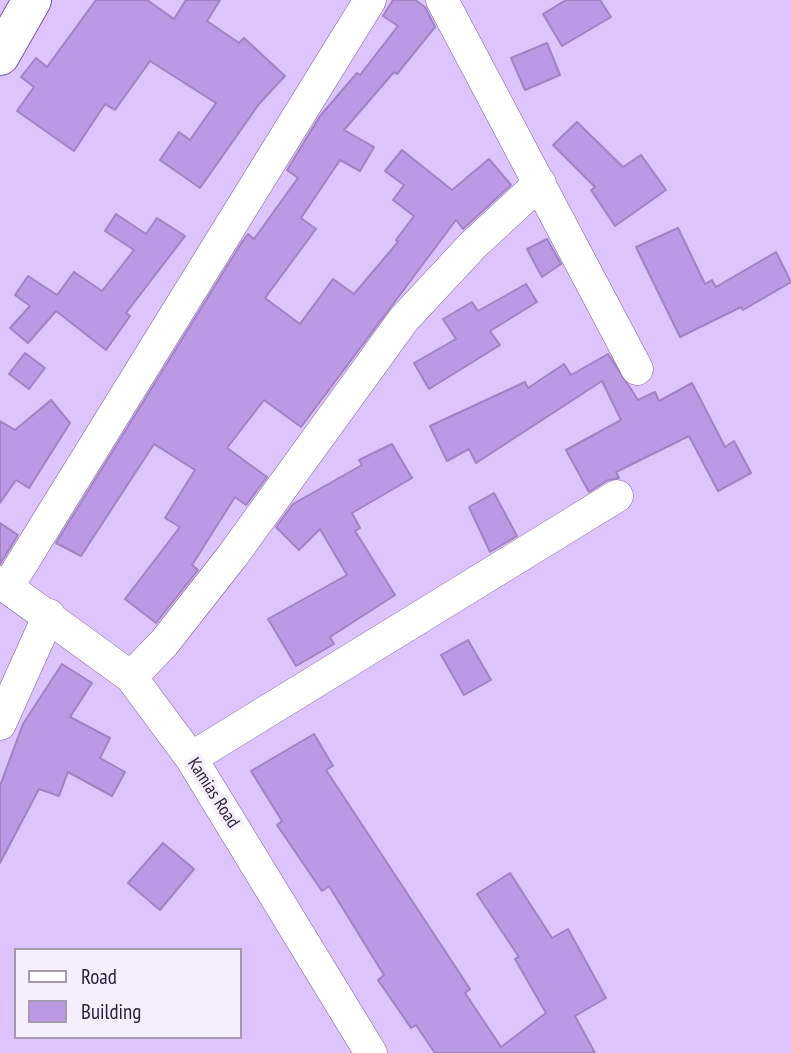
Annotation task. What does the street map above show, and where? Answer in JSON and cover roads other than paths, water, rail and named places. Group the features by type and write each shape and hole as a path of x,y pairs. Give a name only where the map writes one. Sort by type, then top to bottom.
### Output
{"main road":[{"path":"0,57 32,0"}],"street":[{"path":"4,584 370,0"},
{"path":"442,0 637,369"},
{"path":"131,677 164,643 233,555 404,319 473,245 540,183"},
{"path":"191,758 617,496"},
{"name":"Kamias Road","path":"4,584 131,677 191,758 371,1053"},
{"path":"0,724 49,615"}]}
